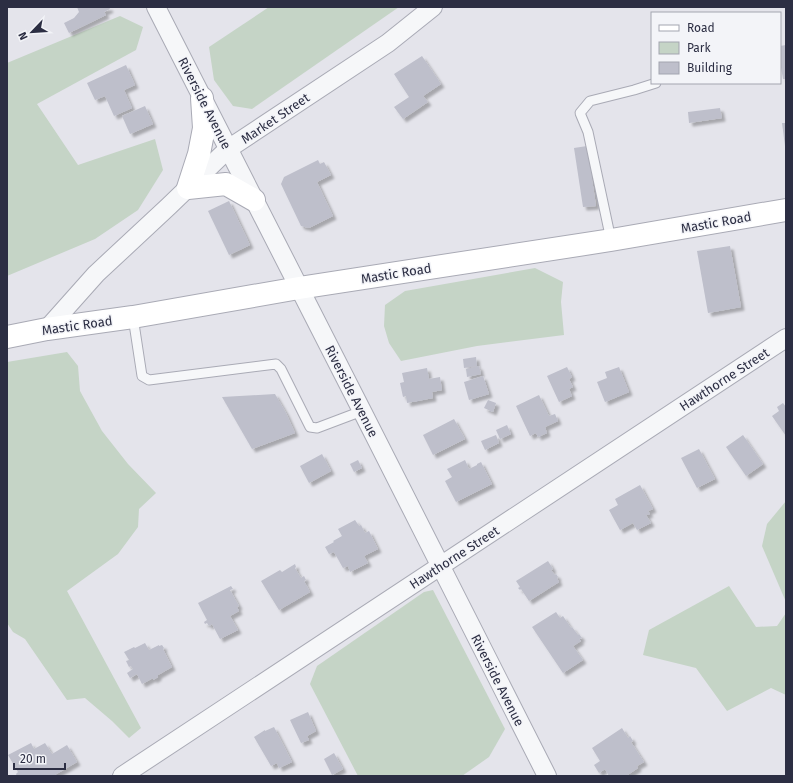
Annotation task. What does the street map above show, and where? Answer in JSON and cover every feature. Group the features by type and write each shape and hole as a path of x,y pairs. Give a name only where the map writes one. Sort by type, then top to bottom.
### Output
{"main road":[{"path":"202,98 204,128 199,154 188,188 226,184 254,200"},
{"name":"Mastic Road","path":"7,337 47,329 133,317 299,288 611,240 786,210"}],"street":[{"name":"Riverside Avenue","path":"156,7 547,776"},
{"name":"Market Street","path":"47,329 96,274 228,149 388,43 433,7"},
{"name":"Hawthorne Street","path":"122,776 786,338"}],"lane":[{"path":"611,240 588,132 580,113 590,101 653,84"},
{"path":"133,317 142,376 149,380 276,364 281,369 310,427 317,428 362,411"}],"green space":[{"path":"269,7 399,7 252,109 233,106 214,80 209,47"},
{"path":"120,16 143,27 136,50 37,104 78,165 155,139 163,170 138,210 95,239 7,276 7,63"},
{"path":"535,268 563,282 561,302 564,335 477,346 401,361 389,343 384,326 385,305 405,291"},
{"path":"67,352 78,366 80,391 102,431 128,464 156,493 139,509 138,527 118,554 67,591 141,728 129,738 85,698 67,700 25,639 13,632 7,623 7,362"},
{"path":"786,501 786,602 762,546 767,524"},
{"path":"729,586 756,627 777,626 786,613 786,695 771,688 727,711 696,668 643,655 649,630"},
{"path":"433,590 505,729 489,757 462,776 358,776 310,684 317,666 424,592"}],"building":[{"path":"77,7 109,7 110,9 104,12 106,15 69,33 64,23 74,18 79,12"},
{"path":"786,45 786,79 783,79 781,68 781,46"},
{"path":"422,56 441,84 423,96 428,102 403,119 394,107 409,97 394,74"},
{"path":"126,65 135,85 124,90 132,108 114,116 105,96 95,100 87,83"},
{"path":"145,106 153,124 130,134 122,116"},
{"path":"720,108 722,118 689,123 688,112"},
{"path":"782,123 786,123 786,146 785,146"},
{"path":"587,146 596,206 583,207 574,148"},
{"path":"318,160 320,164 324,162 331,175 317,182 333,216 309,228 301,226 281,184 284,177"},
{"path":"229,201 250,245 229,255 208,211"},
{"path":"730,246 741,307 708,313 697,251"},
{"path":"476,357 477,366 464,368 463,359"},
{"path":"479,366 481,374 467,377 466,369"},
{"path":"567,367 572,377 569,379 573,387 569,389 572,396 559,402 547,376"},
{"path":"619,367 629,392 605,402 597,382 607,378 605,372"},
{"path":"427,368 429,379 440,377 442,390 432,392 433,398 407,403 406,396 403,397 400,383 404,382 402,373"},
{"path":"483,376 489,394 469,400 464,382"},
{"path":"275,394 295,433 252,449 222,397"},
{"path":"539,395 549,416 555,414 558,421 545,427 547,433 538,437 536,433 530,436 516,406"},
{"path":"488,400 496,403 493,412 484,408"},
{"path":"783,403 786,407 786,436 772,416 779,411 777,407"},
{"path":"454,419 465,439 433,455 423,435"},
{"path":"507,425 511,434 500,439 496,430"},
{"path":"496,435 499,443 485,450 481,441"},
{"path":"743,435 763,464 746,476 726,447"},
{"path":"699,449 715,479 697,488 681,458"},
{"path":"322,454 331,471 309,483 300,466"},
{"path":"358,460 362,468 354,472 350,464"},
{"path":"465,460 469,469 481,462 492,484 456,502 445,481 452,477 447,469"},
{"path":"640,485 653,509 648,511 650,514 646,515 651,523 637,530 633,523 620,530 609,510 618,505 615,499"},
{"path":"355,520 359,526 361,525 365,533 369,531 378,549 364,556 368,563 350,572 348,566 343,568 334,552 329,554 325,547 342,536 338,529"},
{"path":"548,561 553,569 551,570 558,577 559,582 529,601 521,589 520,590 518,588 520,587 516,581"},
{"path":"295,564 295,568 301,578 304,576 306,580 304,581 310,592 279,610 261,581 280,570 282,572"},
{"path":"231,586 233,589 230,590 239,606 237,607 239,611 230,616 238,630 220,639 212,624 209,626 207,623 205,624 204,622 207,620 198,603"},
{"path":"556,612 560,618 563,616 571,628 572,627 582,638 579,639 581,641 573,646 583,660 563,673 532,627"},
{"path":"145,643 149,650 162,645 172,667 158,675 158,677 153,680 153,678 142,684 137,674 130,678 127,673 133,669 131,666 129,667 126,661 129,660 124,652"},
{"path":"308,712 316,731 307,736 309,740 301,743 290,720"},
{"path":"274,727 292,762 279,768 277,763 271,766 254,737 265,730"},
{"path":"622,728 628,738 630,736 633,741 631,742 644,762 626,776 609,776 605,769 599,773 594,765 600,761 592,748"},
{"path":"31,743 34,749 45,743 52,754 67,745 77,762 53,776 17,776 16,774 18,772 8,755"},
{"path":"334,753 343,769 332,775 324,759"}]}
